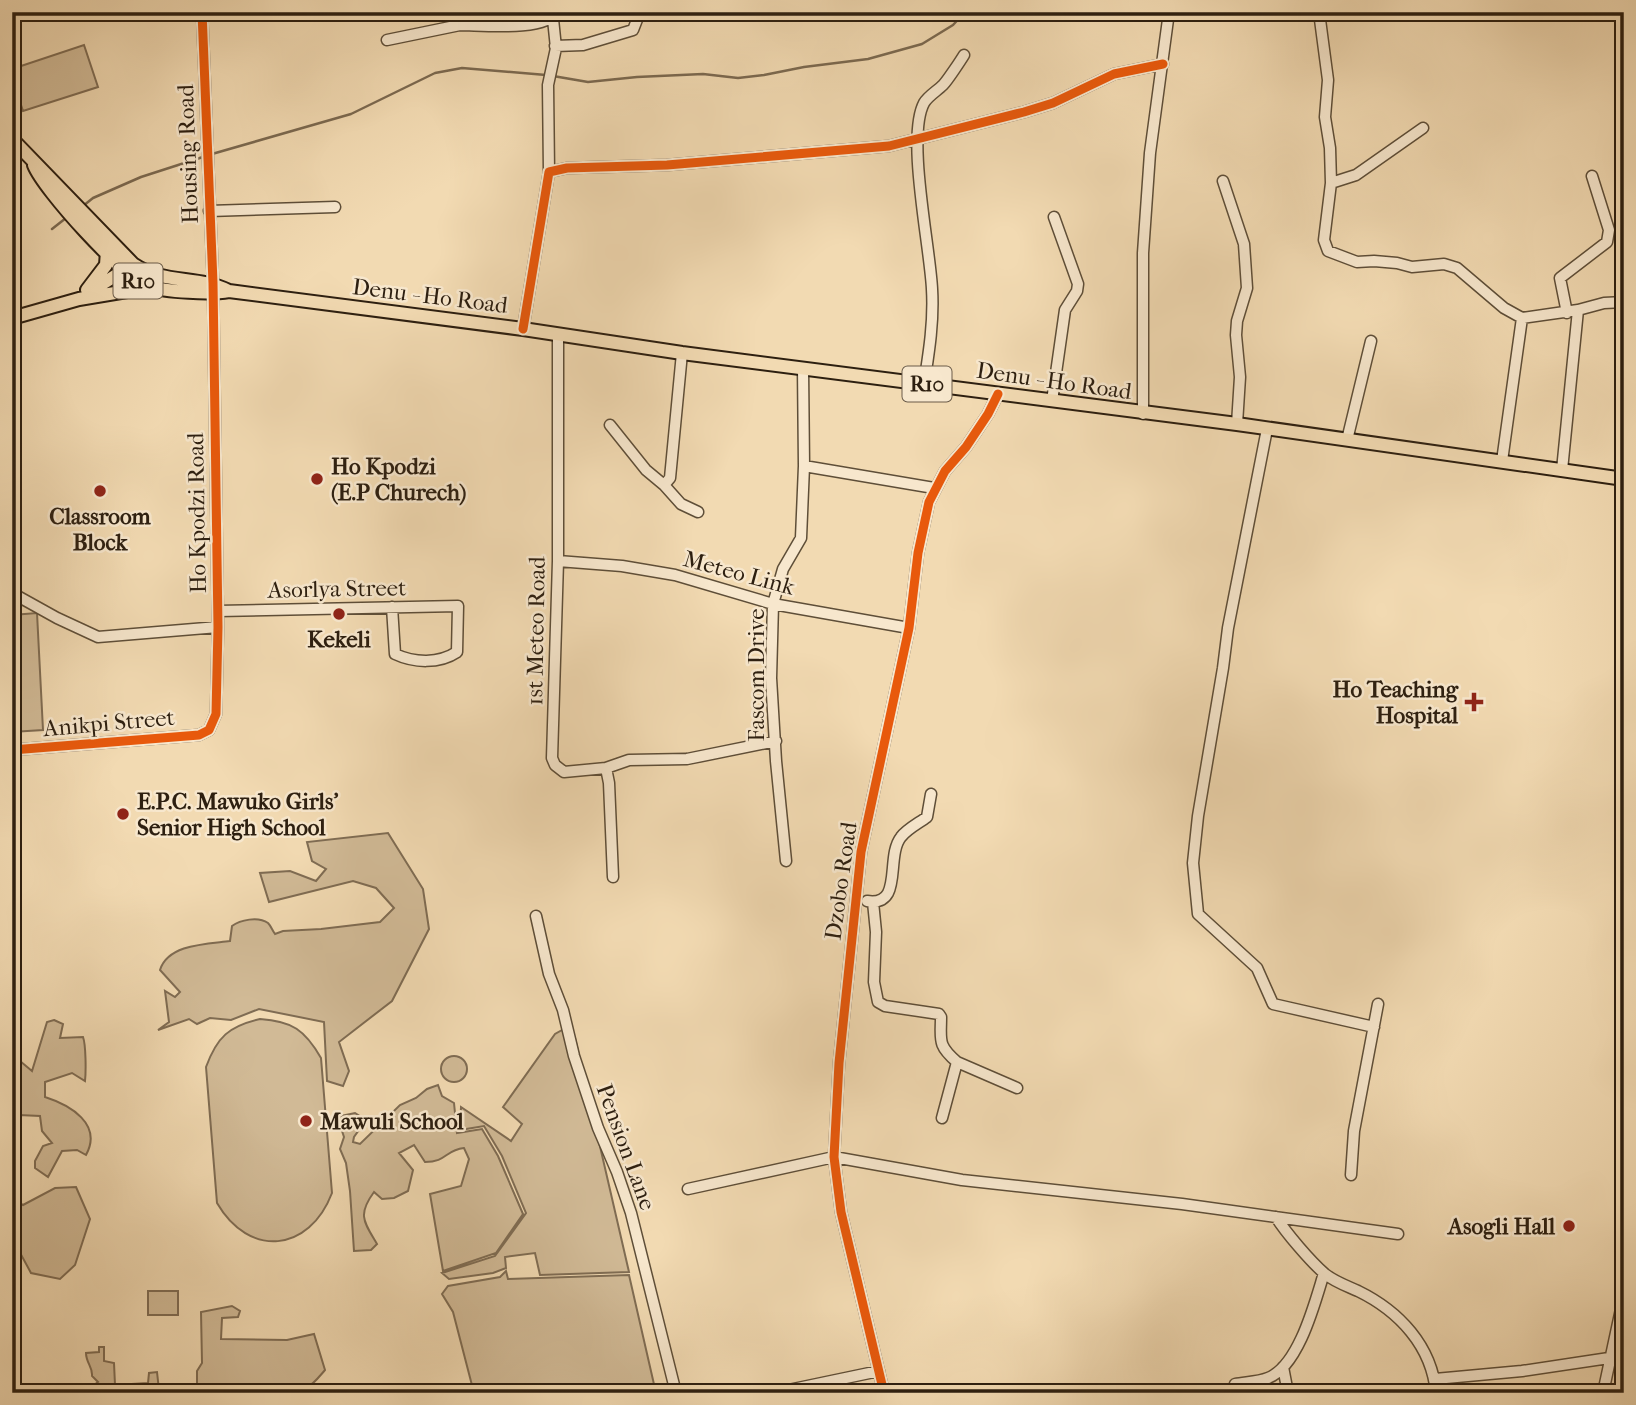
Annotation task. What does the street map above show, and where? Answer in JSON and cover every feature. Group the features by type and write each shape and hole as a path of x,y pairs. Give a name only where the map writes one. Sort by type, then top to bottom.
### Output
{"main road":[{"name":"Denu - Ho Road","path":"12,139 34,164 45,172 107,251 128,267 154,276 229,291 523,328 682,353 1143,414 1237,424 1624,479"},
{"name":"Denu - Ho Road","path":"75,212 128,267 132,277 151,287 213,288"},
{"path":"79,299 106,265 107,251"},
{"path":"79,299 128,267"},
{"path":"12,318 79,299 151,287"}],"street":[{"name":"Housing Road","path":"202,12 213,288"},
{"path":"454,12 460,25"},
{"path":"555,46 583,45 633,30 640,12"},
{"path":"1143,414 1143,253 1150,153 1169,12"},
{"path":"1319,12 1328,80 1325,117 1330,148 1331,183 1324,240 1328,251 1357,262 1397,263 1412,267 1444,264 1457,268 1504,308 1522,318 1567,313 1604,303 1624,302"},
{"path":"387,40 460,25 514,26 555,15 555,46 548,81 549,172 523,328"},
{"path":"924,384 933,328 932,289 916,140 924,104 946,83 953,68 964,55"},
{"path":"549,172 567,168 659,166 889,146 1053,103 1114,74 1163,64"},
{"path":"1331,183 1356,175 1423,128"},
{"path":"1567,313 1560,278 1609,238 1609,230 1592,176"},
{"path":"1223,181 1244,244 1247,288 1237,321 1240,377 1237,424"},
{"path":"209,211 335,208"},
{"path":"1052,401 1065,310 1079,284 1054,217"},
{"name":"Ho Kpodzi Road","path":"209,730 216,713 218,627 213,288"},
{"path":"1562,470 1578,310"},
{"path":"1502,461 1522,318"},
{"name":"1st Meteo Road","path":"558,334 558,561 552,758 555,765 564,772 606,768"},
{"path":"1347,440 1371,341"},
{"path":"664,485 670,478 682,353"},
{"name":"Fascom Drive","path":"786,861 771,678 773,604 783,569 801,538 804,466 803,368"},
{"name":"Dzobo Road","path":"884,1393 841,1212 834,1157 839,1063 861,852 909,628 918,553 929,502 934,488 988,414 998,394"},
{"path":"610,425 646,470 681,503 698,512"},
{"path":"1267,429 1228,628 1198,816 1193,863 1198,914 1257,968 1273,1004 1374,1027"},
{"path":"804,466 934,488"},
{"name":"Meteo Link","path":"558,561 622,566 674,575 773,604 909,628"},
{"path":"12,593 98,637 218,627"},
{"name":"Asorlya Street","path":"218,611 392,607 458,606 457,652 447,659 427,661 405,659 395,654 392,607"},
{"name":"Anikpi Street","path":"12,750 186,736 209,730"},
{"path":"613,877 606,768 628,760 687,759 775,741"},
{"path":"857,899 873,902 888,895 895,851 901,837 927,817 931,794"},
{"path":"873,902 876,932 874,982 878,1002 886,1006 939,1014 942,1017 940,1042 945,1051 957,1062 1017,1088"},
{"name":"Pension Lane","path":"536,916 549,974 563,1010 574,1056 631,1213 676,1393"},
{"path":"1351,1175 1353,1131 1378,1004"},
{"path":"942,1118 957,1062"},
{"path":"688,1189 834,1157 962,1181 1182,1204 1398,1234"},
{"path":"1276,1217 1324,1273 1389,1310 1409,1329 1427,1356 1435,1379 1436,1393"},
{"path":"1235,1384 1268,1378 1283,1367 1307,1328 1324,1273"},
{"path":"1603,1393 1624,1296"},
{"path":"1435,1379 1522,1371 1609,1358"},
{"path":"1283,1367 1289,1393"},
{"path":"774,1393 879,1371"}],"shaded area":[{"path":"84,45 98,87 23,111 12,78 12,69"},
{"path":"37,613 43,730 12,732 12,615"},
{"path":"388,833 423,889 429,929 392,1001 339,1042 349,1071 343,1086 327,1081 324,1022 259,1009 231,1020 210,1018 197,1024 189,1019 158,1030 169,1022 165,991 175,997 180,992 160,970 164,961 180,950 230,941 232,926 249,920 268,923 275,934 380,922 394,908 376,888 353,881 269,902 260,873 290,871 316,881 326,869 312,861 307,842"},
{"path":"260,1019 281,1022 296,1029 309,1040 321,1058 332,1193 322,1213 309,1228 294,1237 278,1241 261,1240 245,1233 230,1221 217,1203 206,1067 215,1048 226,1034 240,1025"},
{"path":"54,1020 63,1024 60,1038 83,1037 85,1081 72,1073 45,1082 45,1097 64,1105 81,1117 90,1134 90,1144 86,1155 77,1150 62,1151 48,1177 35,1168 35,1161 43,1146 52,1143 42,1131 40,1116 19,1115 12,1124 12,1042 20,1061 32,1071 47,1022"},
{"path":"564,1029 575,1038 629,1272 540,1275 535,1253 505,1257 506,1268 493,1273 449,1279 442,1273 495,1256 526,1213 502,1156 484,1126 460,1130 461,1107 511,1141 522,1124 503,1107 555,1034"},
{"path":"454,1056 463,1060 467,1069 463,1078 454,1082 445,1078 441,1069 445,1060"},
{"path":"438,1085 442,1096 454,1103 457,1133 482,1129 498,1156 523,1214 496,1253 443,1271 430,1194 461,1186 469,1159 464,1148 425,1162 414,1145 399,1153 413,1170 408,1191 394,1198 382,1199 374,1192 365,1207 364,1218 377,1244 371,1250 354,1251 350,1191 346,1163 340,1149 344,1137 339,1122 340,1116 355,1113 366,1120 354,1137 353,1142 360,1144 400,1105"},
{"path":"76,1187 90,1219 75,1265 60,1279 31,1273 12,1238 12,1207 17,1202 23,1205 55,1188"},
{"path":"506,1271 508,1279 629,1275 656,1393 474,1393 453,1312 442,1294 448,1286 500,1277"},
{"path":"148,1291 178,1291 178,1315 148,1315"},
{"path":"232,1306 240,1311 238,1317 222,1318 221,1339 287,1340 314,1334 325,1370 309,1386 300,1388 287,1385 282,1393 197,1393 197,1371 202,1363 201,1312"},
{"path":"99,1347 104,1347 104,1361 114,1363 115,1385 148,1383 149,1373 157,1372 157,1393 93,1393 90,1388 98,1382 92,1376 86,1353 99,1352"}],"waterway":[{"path":"553,76 588,82 703,74 738,78 868,59 922,44 953,25 965,12"},
{"path":"212,154 351,114 435,73 462,68 546,75"},
{"path":"83,206 93,198 141,177 206,156"},
{"path":"52,229 66,218"}],"cycle path":[{"path":"12,750 199,735 209,730 216,714 218,627 213,283 202,12"},
{"path":"523,329 549,172 567,168 667,165 889,146 1024,112 1053,103 1114,74 1163,64"},
{"path":"884,1393 841,1212 834,1157 839,1063 861,852 909,628 918,553 929,502 945,471 966,447 998,394"}],"place":[{"name":"Ho Kpodzi (E.P Churech)","path":"317,479"},
{"name":"Classroom Block","path":"100,491"},
{"name":"Kekeli","path":"339,614"},
{"name":"Ho Teaching Hospital","path":"1474,702"},
{"name":"E.P.C. Mawuko Girls' Senior High School","path":"123,814"},
{"name":"Mawuli School","path":"306,1121"},
{"name":"Asogli Hall","path":"1569,1226"}]}
